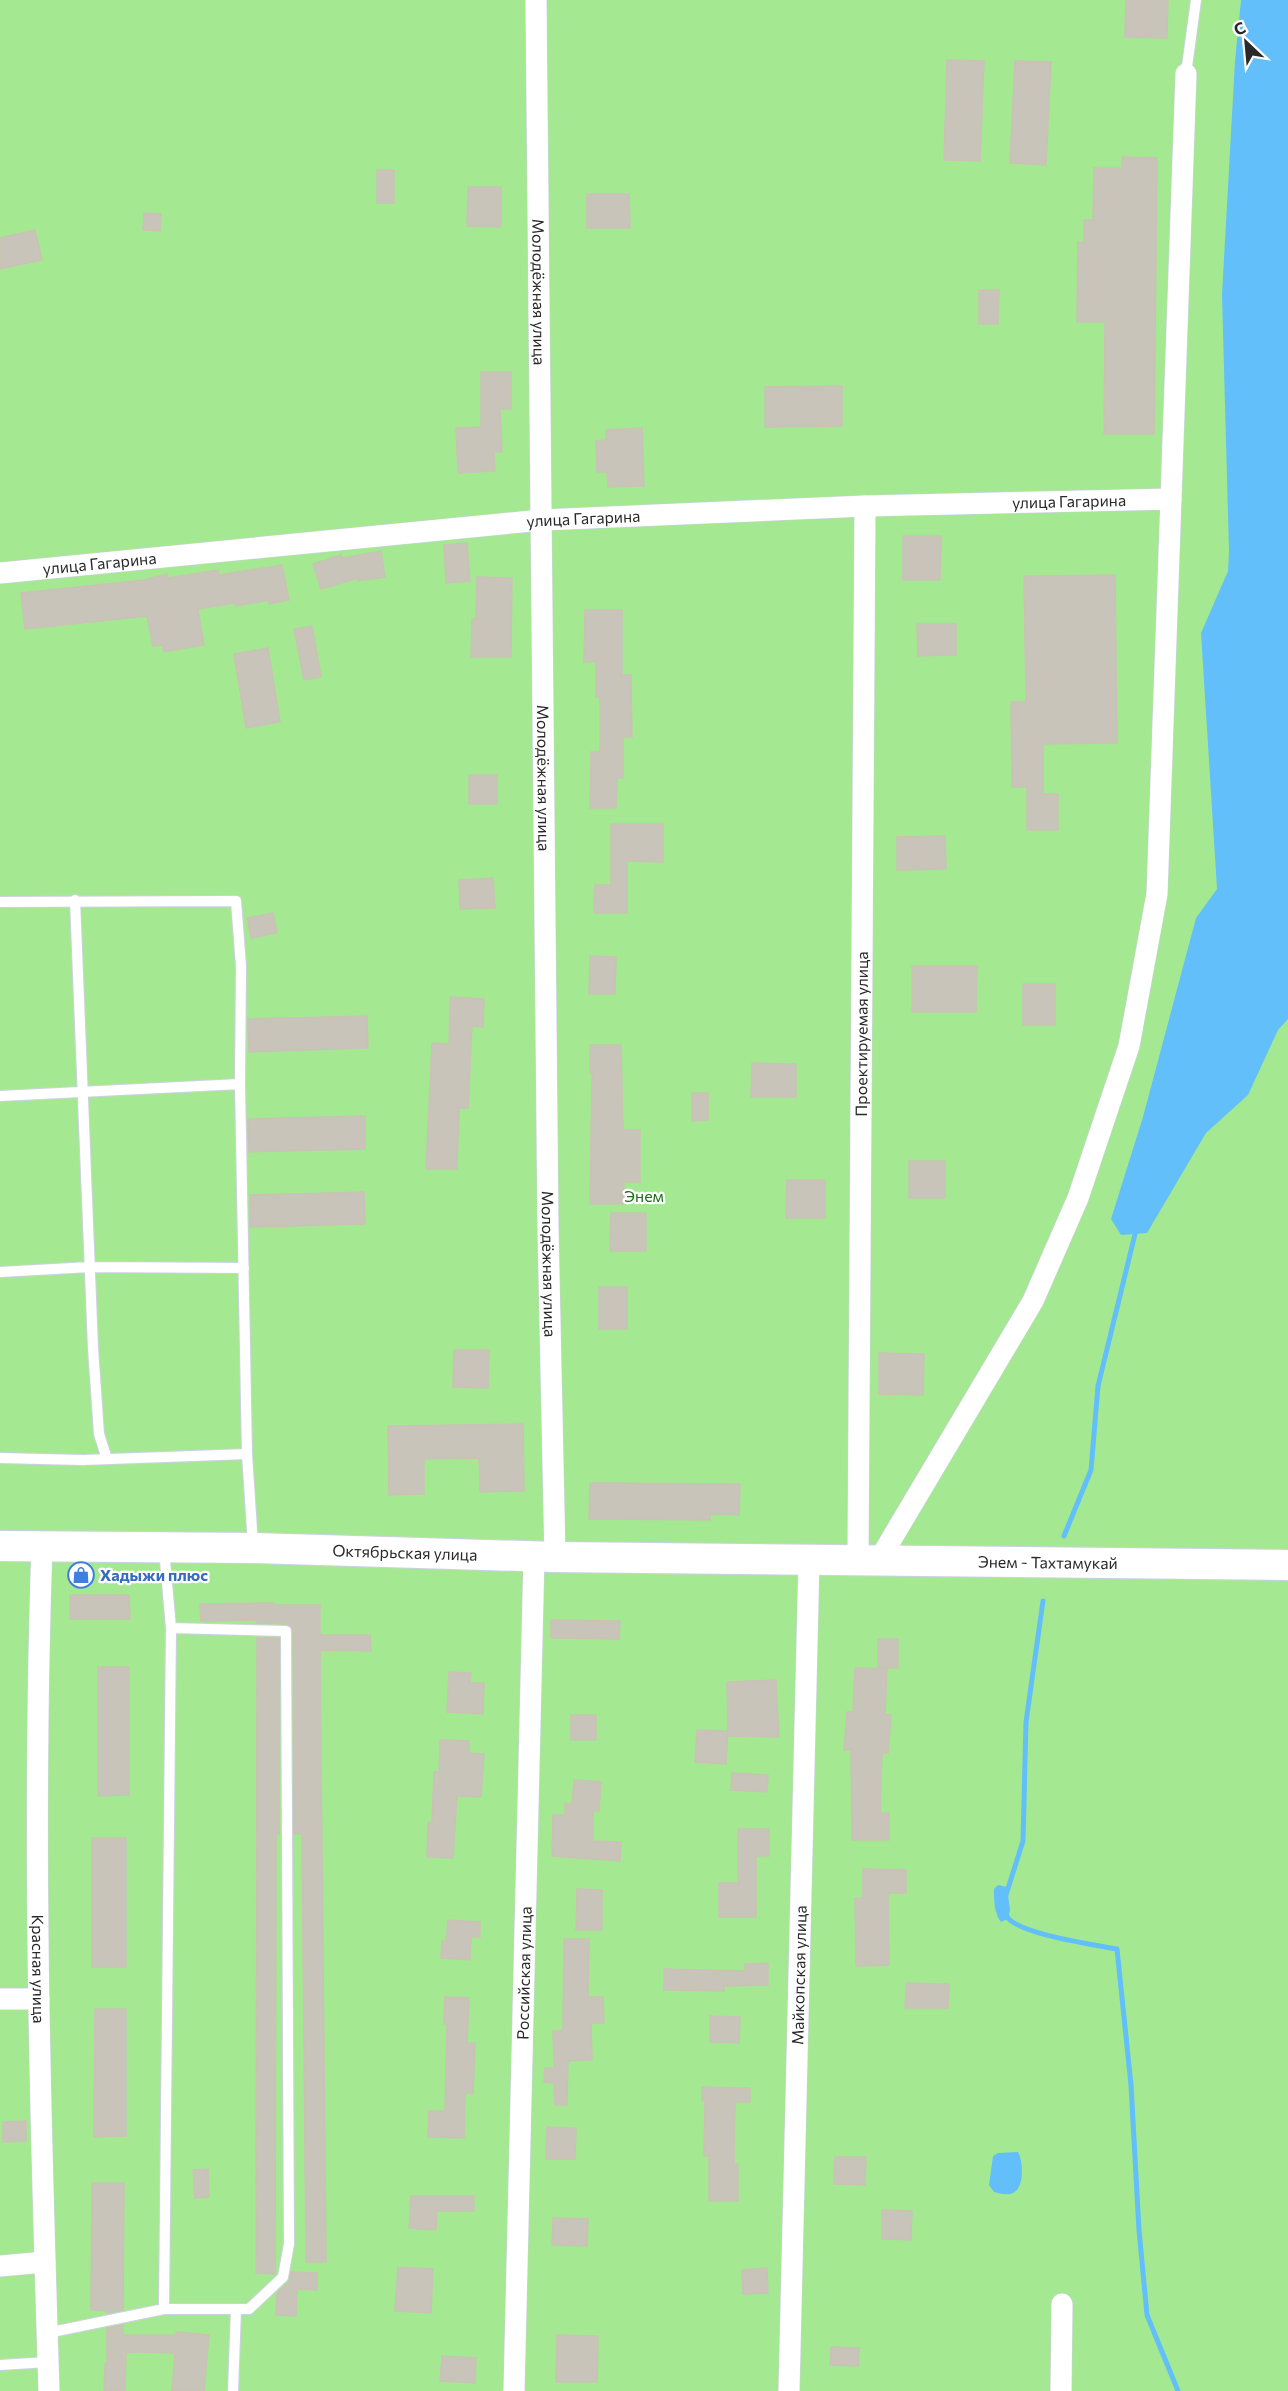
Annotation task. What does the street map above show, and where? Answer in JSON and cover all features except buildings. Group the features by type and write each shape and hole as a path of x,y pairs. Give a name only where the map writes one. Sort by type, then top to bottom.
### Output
{"main road":[{"name":"Октябрьская улица","path":"0,1546 253,1548 809,1560"},
{"name":"Энем - Тахтамукай","path":"809,1560 1288,1565"}],"street":[{"name":"Молодёжная улица","path":"536,0 548,1228 545,1556"},
{"path":"868,1560 1033,1301 1078,1198 1129,1046 1157,894 1186,74"},
{"name":"улица Гагарина","path":"0,573 542,520 865,506 1171,499"},
{"name":"Проектируемая улица","path":"865,506 868,1560"},
{"name":"Красная улица","path":"42,1547 37,1690 39,1999 49,2391"},
{"name":"Российская улица","path":"514,2391 545,1556"},
{"name":"Майкопская улица","path":"789,2391 809,1560"},
{"path":"0,1999 39,1999"},
{"path":"0,2266 45,2262"},
{"path":"1060,2391 1062,2304"}],"lane":[{"path":"1186,74 1196,0"},
{"path":"75,900 99,1434 107,1459"},
{"path":"0,902 236,901 241,966 240,1084 247,1454 253,1548"},
{"path":"0,1096 240,1084"},
{"path":"0,1272 90,1267 244,1268"},
{"path":"0,1458 107,1459 247,1454"},
{"path":"163,1548 171,1628 164,2309"},
{"path":"47,2333 164,2309 249,2309 284,2277 288,2244 286,1631 171,1628"},
{"path":"233,2391 236,2309"},
{"path":"0,2365 48,2362"}],"green space":[{"name":"Энем","path":"0,0 1288,0 1288,2391 0,2391"}],"water":[{"path":"1241,0 1288,0 1288,1019 1278,1030 1248,1095 1206,1133 1147,1233 1121,1235 1111,1219 1143,1117 1196,918 1217,889 1201,633 1228,571 1222,295 1235,61"},
{"path":"998,1885 1007,1887 1010,1910 1008,1919 1001,1922 994,1902 994,1889"},
{"path":"1018,2152 1022,2174 1020,2186 1013,2193 994,2192 989,2185 993,2156 998,2153"}],"waterway":[{"path":"1064,1536 1091,1470 1098,1386 1136,1230"},
{"path":"1005,1898 1023,1841 1026,1722 1043,1601"},
{"path":"1006,1915 1012,1922 1039,1933 1117,1949 1131,2085 1139,2230 1147,2315 1178,2391"}],"place":[{"name":"Хадыжи плюс","path":"81,1575"}]}
